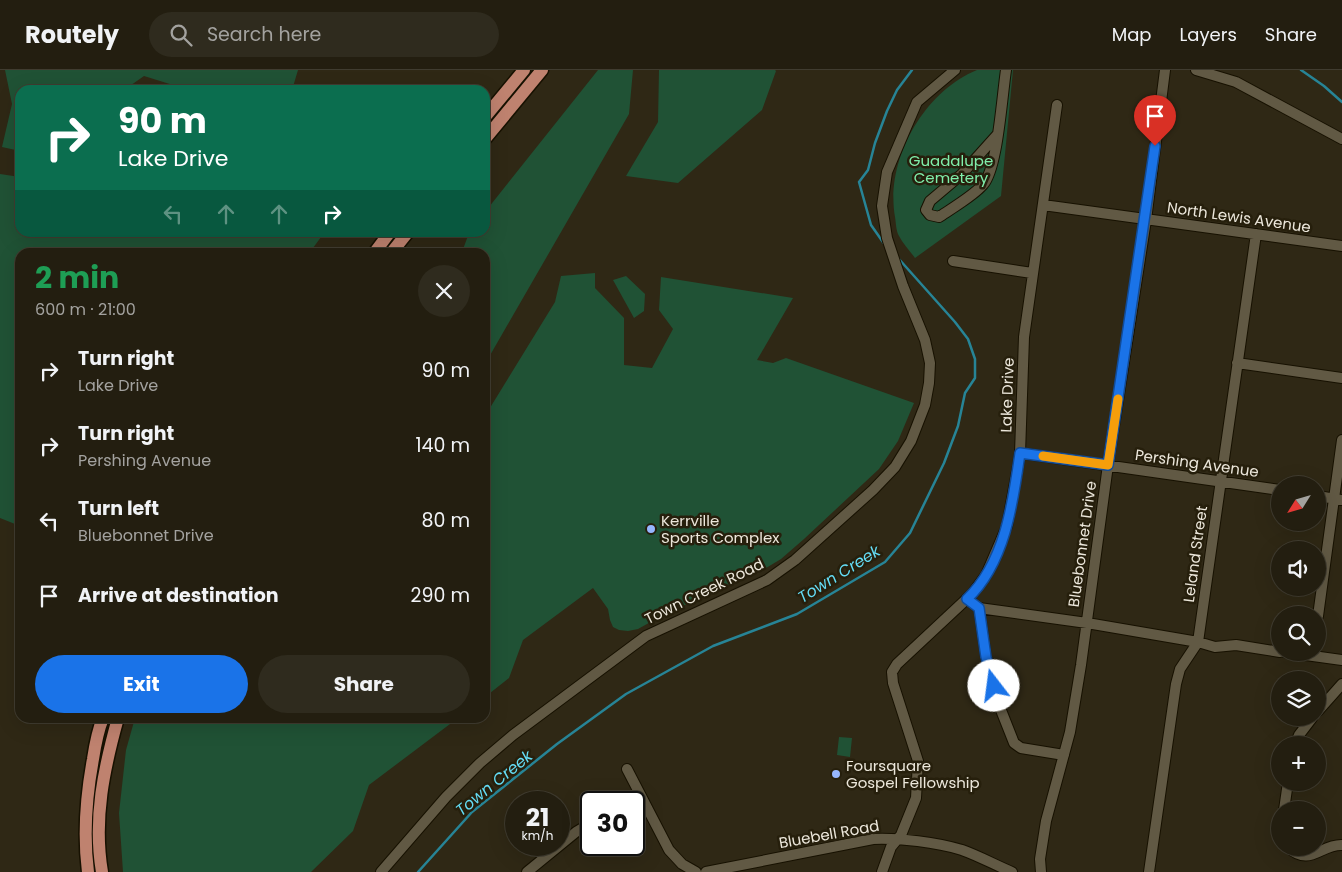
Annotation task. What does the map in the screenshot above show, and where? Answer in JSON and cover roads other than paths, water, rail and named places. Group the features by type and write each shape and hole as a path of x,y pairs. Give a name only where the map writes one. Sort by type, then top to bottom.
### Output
{"main road":[{"path":"490,111 524,70"},
{"path":"490,133 542,70"},
{"path":"378,248 386,237"},
{"path":"395,248 404,237"},
{"path":"88,872 84,834 87,791 94,753 103,723"},
{"path":"102,872 98,834 100,793 107,756 117,723"}],"street":[{"name":"Town Creek Road","path":"381,872 446,797 480,763 513,735 646,636 767,580 788,565 873,490 895,467 910,441 925,406 930,363 925,340 888,244 882,206 887,172 917,102 955,70"},
{"path":"997,135 962,174 930,200 926,210 930,215 939,217 984,183 992,169 997,135 1006,70"},
{"name":"Bluebonnet Drive","path":"1040,872 1046,822 1071,723 1087,623 1108,465 1146,220 1165,70"},
{"path":"1196,70 1236,82 1342,139"},
{"name":"Lake Drive","path":"882,872 891,847 902,835 916,798 918,761 893,684 892,672 897,664 967,599 986,575 1004,535 1020,453 1024,337 1057,105"},
{"name":"North Lewis Avenue","path":"1043,205 1342,246"},
{"name":"Leland Street","path":"1149,872 1176,684 1180,669 1198,642 1256,234"},
{"path":"953,261 1032,273"},
{"path":"1237,363 1342,378"},
{"path":"1320,606 1338,499 1342,440"},
{"name":"Pershing Avenue","path":"1020,453 1271,489"},
{"path":"967,599 979,608 1087,623 1198,642 1215,647 1236,645 1271,651"},
{"path":"979,608 986,657 997,700 1014,743 1021,748 1064,755"},
{"path":"1326,657 1342,660"},
{"path":"1326,702 1342,684"},
{"path":"627,769 639,791"},
{"path":"645,802 669,850 682,864 696,872"},
{"path":"527,872 580,830"},
{"name":"Bluebell Road","path":"706,872 873,839 936,844 962,850 1012,872"},
{"path":"1326,849 1334,845 1342,845"}],"waterway":[{"name":"Town Creek","path":"885,245 871,225 859,182 868,170 875,143 887,111 897,90 912,70"},
{"name":"Town Creek","path":"1301,70 1324,86 1342,102"},
{"name":"Town Creek","path":"418,872 472,812 557,744 626,694 713,646 797,614 885,562 910,533 944,463 958,426 965,393 975,378 975,359 968,339 898,258"}],"place":[{"name":"Kerrville Sports Complex","path":"651,529"},
{"name":"Foursquare Gospel Fellowship","path":"836,774"}],"park label":[{"name":"Guadalupe Cemetery","path":"951,168"}]}
